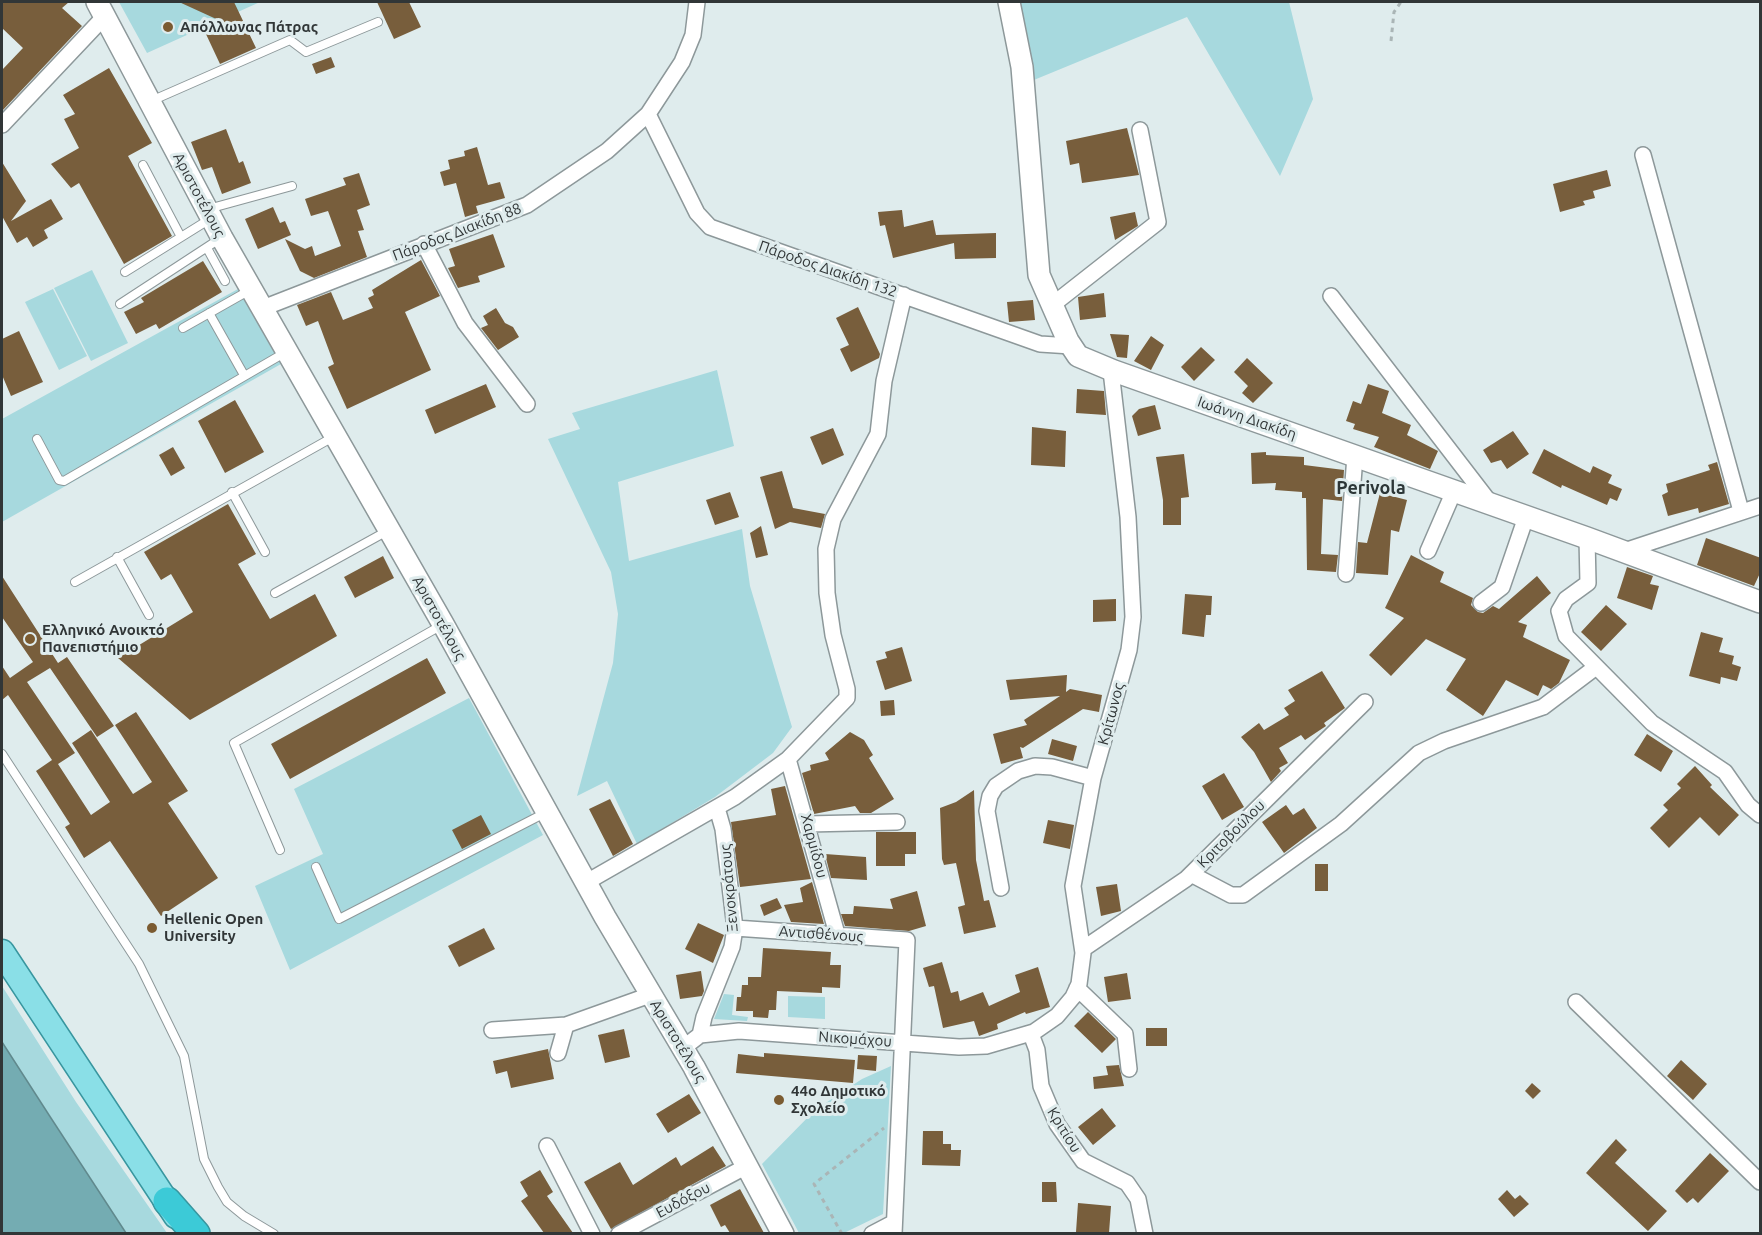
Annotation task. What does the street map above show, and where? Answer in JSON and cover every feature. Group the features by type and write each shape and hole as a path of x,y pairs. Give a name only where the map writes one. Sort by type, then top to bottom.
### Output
{"highway":[{"path":"167,1201 196,1233"}],"main road":[{"name":"Ιωάννη Διακίδη","path":"1009,2 1024,86 1039,275 1071,346 1084,360 1624,551 1761,602"},
{"name":"Αριστοτέλους","path":"101,9 209,214 214,243 251,289 336,435 585,883 683,1048 783,1233"},
{"path":"2,952 187,1233"}],"street":[{"name":"Πάροδος Διακίδη 88","path":"263,308 527,205 615,145 648,114 687,54 693,35 697,2"},
{"path":"2,125 101,9"},
{"name":"Πάροδος Διακίδη 132","path":"648,114 697,213 710,227 1040,344 1071,346"},
{"path":"1051,306 1158,222 1140,130"},
{"path":"1643,156 1741,511"},
{"path":"423,244 465,323 527,404"},
{"path":"585,883 717,808 788,759 847,698 829,603 826,549 833,519 878,434 884,381 904,295"},
{"path":"1331,296 1491,504"},
{"name":"Κρίτωνος","path":"1031,1034 1061,1012 1077,988 1083,949 1073,889 1093,778 1129,650 1133,617 1128,517 1111,370"},
{"path":"1346,574 1355,456"},
{"path":"1428,551 1454,491"},
{"path":"1624,551 1761,506"},
{"path":"1481,603 1502,587 1526,517"},
{"path":"1587,538 1587,583 1566,599 1559,611 1566,636 1661,730 1725,772 1743,798 1761,815"},
{"path":"1191,874 1231,896 1243,895 1341,824 1426,748 1544,707 1596,667"},
{"name":"Κριτοβούλου","path":"1083,949 1191,874 1365,702"},
{"name":"Χαρμίδου","path":"788,759 837,934"},
{"path":"1001,888 987,811 990,796 996,786 1018,771 1035,766 1052,767 1093,778"},
{"name":"Ξενοκράτους","path":"700,1035 704,1017 734,942 735,928 728,860 717,808"},
{"path":"807,824 897,822"},
{"name":"Αντισθένους","path":"735,928 907,940 903,1042"},
{"path":"1077,988 1125,1034 1129,1069"},
{"path":"492,1030 566,1025 650,995"},
{"path":"1575,1002 1742,1167 1761,1182"},
{"path":"558,1053 566,1025"},
{"name":"Νικομάχου","path":"700,1035 761,1032 978,1047 1009,1042 1031,1034"},
{"name":"Κριτίου","path":"1031,1034 1038,1056 1041,1086 1057,1124 1083,1161 1126,1183 1138,1199 1145,1233"},
{"path":"683,1048 700,1035"},
{"path":"873,1233 894,1228 903,1042"},
{"path":"547,1146 592,1233"},
{"name":"Ευδόξου","path":"620,1233 747,1166"}],"lane":[{"path":"149,102 290,40 306,52 378,22"},
{"path":"143,165 181,237"},
{"path":"125,272 181,237 209,214 292,186"},
{"path":"120,304 214,243 225,281"},
{"path":"183,327 251,289"},
{"path":"209,313 244,375"},
{"path":"37,440 59,480 64,481 287,351"},
{"path":"75,582 336,435"},
{"path":"232,492 265,552"},
{"path":"275,593 389,530"},
{"path":"117,557 148,615"},
{"path":"280,850 234,743 443,624"},
{"path":"2,754 139,963 184,1056 202,1151 218,1187 227,1202 274,1233"},
{"path":"316,867 339,919 546,812"}],"path":[{"path":"1391,41 1394,12 1401,2"},
{"path":"842,1233 814,1184 900,1117"}],"shaded area":[{"name":"Απόλλωνας Πάτρας","path":"119,2 260,2 147,53"},
{"path":"1012,2 1289,2 1313,99 1280,176 1187,17 1029,82"},
{"path":"92,270 128,343 91,361 54,288"},
{"path":"53,289 87,356 59,370 25,302"},
{"path":"238,289 281,364 2,522 2,419"},
{"path":"717,370 734,446 618,482 629,561 742,529 750,586 792,727 773,753 715,797 637,844 607,781 577,796 613,663 618,614 611,572 548,439 580,429 572,413"},
{"path":"469,698 543,835 290,970 255,886 323,854 294,789"},
{"path":"2,986 76,1102 167,1233 126,1233 2,1042"},
{"path":"724,994 734,995 732,1015 748,1017 747,1021 714,1019"},
{"path":"788,996 825,997 825,1019 788,1017"},
{"path":"2,1042 49,1115 126,1233 2,1233"},
{"path":"891,1066 883,1214 844,1233 799,1233 762,1164 815,1110 862,1079"}],"building":[{"path":"2,2 69,2 62,8 82,26 2,111 2,70 23,48 2,28"},
{"path":"179,2 234,2 256,48 220,64 205,32 225,23"},
{"path":"377,2 409,2 421,27 394,39"},
{"path":"331,57 335,67 316,74 312,64"},
{"path":"109,68 152,143 128,156 172,236 124,264 79,183 71,188 51,164 79,148 64,119 75,114 63,95"},
{"path":"1127,128 1139,175 1082,183 1079,163 1070,165 1066,141"},
{"path":"226,129 239,163 243,161 251,183 222,194 212,167 202,170 191,142"},
{"path":"477,147 488,185 500,182 505,198 476,206 478,213 465,217 456,183 444,186 440,172 450,169 448,160 465,156 464,151"},
{"path":"2,162 26,201 11,221 51,199 63,219 44,230 48,238 33,247 27,237 17,243 2,216"},
{"path":"1607,170 1611,186 1593,191 1595,198 1583,201 1585,205 1560,212 1553,184"},
{"path":"359,173 370,205 357,210 364,230 358,231 367,257 314,278 300,271 285,239 305,249 312,246 315,256 341,246 328,211 311,216 305,199 346,185 343,178"},
{"path":"273,207 280,223 285,221 291,235 258,249 245,219"},
{"path":"902,210 904,227 933,220 936,235 996,233 996,258 955,259 954,243 893,258 885,225 880,226 878,212"},
{"path":"1135,212 1138,226 1115,240 1110,217"},
{"path":"493,234 505,267 478,276 480,282 458,288 448,268 455,266 449,249"},
{"path":"421,260 440,296 405,312 431,370 347,409 328,367 334,364 318,321 306,326 297,305 331,292 343,320 373,308 368,298 374,295 372,290"},
{"path":"203,261 222,292 159,329 156,324 136,334 124,312 144,302 141,298"},
{"path":"1104,293 1106,317 1080,320 1078,297"},
{"path":"1033,300 1035,320 1009,322 1007,302"},
{"path":"858,307 880,354 879,358 851,372 840,349 849,345 836,318"},
{"path":"496,308 505,323 513,327 519,337 498,350 481,328 488,325 483,316"},
{"path":"19,331 43,382 11,396 2,375 2,339"},
{"path":"1110,334 1129,335 1127,358 1117,357"},
{"path":"1151,336 1164,345 1151,370 1134,361"},
{"path":"1201,347 1215,360 1194,381 1181,367"},
{"path":"1247,358 1273,383 1253,403 1242,393 1248,386 1234,372"},
{"path":"486,384 496,407 435,434 425,410"},
{"path":"1368,384 1389,391 1382,413 1411,425 1407,435 1438,451 1430,469 1374,447 1379,437 1353,429 1355,424 1346,421 1353,401 1361,404"},
{"path":"1077,389 1104,391 1106,415 1076,413"},
{"path":"235,400 264,452 225,473 198,421"},
{"path":"1155,405 1161,429 1138,436 1132,416 1139,409"},
{"path":"1032,427 1066,431 1065,467 1031,465"},
{"path":"833,428 844,455 822,465 810,437"},
{"path":"1513,431 1529,454 1507,469 1501,460 1491,463 1483,450"},
{"path":"173,447 185,468 171,476 159,455"},
{"path":"1544,449 1590,473 1593,466 1612,475 1608,483 1622,489 1617,501 1610,498 1607,505 1562,485 1561,488 1532,473"},
{"path":"1266,452 1266,455 1304,457 1304,465 1344,470 1342,501 1323,499 1321,554 1338,555 1336,572 1307,570 1306,498 1302,498 1302,492 1275,490 1276,483 1252,484 1251,453"},
{"path":"1184,454 1189,497 1181,498 1181,525 1163,525 1163,500 1156,457"},
{"path":"1717,462 1729,504 1699,513 1698,508 1668,516 1662,495 1668,492 1666,484 1710,470 1708,465"},
{"path":"782,471 793,508 825,514 821,528 790,522 775,529 760,477"},
{"path":"730,492 739,517 715,525 706,500"},
{"path":"1380,493 1407,500 1399,532 1391,530 1388,575 1356,573 1358,542 1367,543"},
{"path":"228,504 256,554 238,564 270,619 315,594 337,636 190,720 118,658 193,612 171,574 161,580 144,552"},
{"path":"761,526 768,555 756,558 750,533"},
{"path":"1706,538 1761,558 1761,571 1754,586 1697,565"},
{"path":"1411,555 1444,572 1440,582 1473,598 1471,605 1478,612 1483,613 1493,606 1499,609 1537,576 1551,593 1518,622 1527,625 1523,637 1570,660 1559,683 1551,689 1543,685 1538,696 1506,680 1483,716 1446,690 1466,659 1426,639 1391,676 1369,655 1404,618 1385,608"},
{"path":"383,556 394,578 355,598 344,577"},
{"path":"1627,567 1653,576 1650,584 1659,586 1652,610 1617,598"},
{"path":"2,576 58,663 67,657 114,726 97,737 50,668 27,682 75,753 58,764 91,815 110,802 72,743 91,730 133,794 152,782 115,725 136,712 188,791 168,803 218,878 161,916 110,841 84,858 65,827 70,824 36,771 52,760 8,695 2,700 2,666 10,678 33,662 2,617"},
{"path":"1185,594 1212,596 1211,615 1206,615 1204,637 1182,634"},
{"path":"1116,599 1116,621 1093,622 1093,600"},
{"path":"1606,605 1627,624 1601,651 1581,632"},
{"path":"1701,632 1723,638 1719,652 1734,656 1732,664 1741,667 1737,681 1721,677 1720,684 1689,676"},
{"path":"902,647 912,681 885,690 876,661 887,658 885,652"},
{"path":"427,658 446,693 290,779 271,744"},
{"path":"1322,671 1345,708 1324,723 1326,726 1305,740 1301,735 1279,748 1288,763 1279,768 1281,771 1271,782 1254,752 1241,737 1259,723 1264,730 1289,715 1284,708 1295,701 1288,690"},
{"path":"1067,675 1066,692 1070,689 1102,695 1099,712 1083,709 1023,748 1020,747 1023,758 1001,764 993,734 1027,725 1024,720 1060,696 1010,700 1006,680"},
{"path":"894,700 895,715 881,716 880,701"},
{"path":"850,732 864,740 873,755 869,758 894,799 871,813 860,813 855,806 814,814 802,773 811,770 810,765 829,760 825,753"},
{"path":"1647,734 1673,751 1661,772 1634,755"},
{"path":"1052,739 1077,746 1073,761 1048,754"},
{"path":"1695,766 1712,785 1710,787 1739,815 1719,836 1700,817 1669,848 1650,828 1668,810 1663,805 1681,788 1677,784"},
{"path":"1224,773 1244,807 1222,820 1202,786"},
{"path":"785,786 811,879 740,887 731,822 776,815 771,789"},
{"path":"974,790 976,860 984,901 989,900 996,927 964,934 958,907 965,905 956,863 944,865 942,859 940,808 956,802"},
{"path":"610,799 633,844 613,856 589,809"},
{"path":"1286,805 1293,815 1304,808 1317,828 1284,853 1262,822"},
{"path":"481,815 491,834 462,849 452,830"},
{"path":"1048,820 1074,825 1070,849 1043,843"},
{"path":"876,832 916,832 916,854 905,854 905,866 876,866"},
{"path":"825,854 866,857 867,880 831,878"},
{"path":"1315,864 1328,864 1328,891 1315,891"},
{"path":"812,882 824,924 791,922 784,905 803,902 800,888"},
{"path":"1117,884 1121,911 1101,916 1096,887"},
{"path":"917,891 926,926 909,931 845,926 841,914 853,914 854,906 893,909 890,899"},
{"path":"777,898 782,908 764,916 760,905"},
{"path":"698,923 724,935 713,963 685,949"},
{"path":"484,928 495,949 459,967 448,946"},
{"path":"763,948 831,952 830,965 841,965 840,988 822,987 822,993 777,991 776,1010 769,1010 768,1018 753,1017 753,1011 736,1011 737,997 741,997 742,985 748,985 748,977 761,977"},
{"path":"942,962 951,993 958,991 960,1001 983,992 989,1006 1020,992 1015,975 1038,967 1050,1007 1026,1014 1025,1012 997,1024 998,1029 979,1036 974,1021 943,1028 934,986 929,987 923,968"},
{"path":"701,971 704,991 702,996 680,999 676,975"},
{"path":"1127,973 1131,999 1108,1002 1104,977"},
{"path":"1088,1012 1116,1039 1102,1053 1074,1026"},
{"path":"1146,1028 1167,1028 1167,1046 1146,1046"},
{"path":"624,1029 630,1057 605,1063 598,1035"},
{"path":"548,1049 554,1079 511,1088 507,1071 496,1074 493,1061"},
{"path":"764,1053 855,1060 853,1083 736,1073 738,1054 764,1057"},
{"path":"858,1055 877,1056 876,1071 857,1069"},
{"path":"1681,1060 1707,1084 1693,1100 1667,1076"},
{"path":"1119,1065 1124,1086 1094,1089 1093,1077 1108,1075 1106,1066"},
{"path":"1532,1083 1541,1091 1533,1099 1525,1091"},
{"path":"689,1094 701,1113 668,1133 656,1114"},
{"path":"1102,1108 1116,1126 1093,1145 1078,1127"},
{"path":"923,1131 943,1131 943,1144 951,1144 951,1150 961,1150 960,1166 922,1165"},
{"path":"1616,1139 1627,1150 1615,1163 1667,1211 1648,1231 1586,1173"},
{"path":"713,1146 726,1166 611,1229 584,1182 620,1162 633,1185 676,1157 681,1166"},
{"path":"1710,1153 1729,1171 1698,1203 1693,1198 1687,1203 1675,1191"},
{"path":"540,1170 553,1192 547,1196 573,1233 544,1233 521,1201 528,1196 520,1182"},
{"path":"1042,1182 1056,1182 1057,1202 1042,1202"},
{"path":"740,1189 764,1233 730,1233 725,1225 721,1227 710,1205"},
{"path":"1507,1190 1515,1199 1520,1195 1529,1204 1514,1217 1498,1199"},
{"path":"1078,1203 1111,1206 1109,1233 1076,1232"}],"place":[{"name":"Απόλλωνας Πάτρας","path":"168,27"},
{"name":"Ελληνικό Ανοικτό Πανεπιστήμιο","path":"30,639"},
{"name":"Hellenic Open University","path":"152,928"},
{"name":"44ο Δημοτικό Σχολείο","path":"779,1100"}],"district":[{"name":"Perivola","path":"1371,488"}]}
